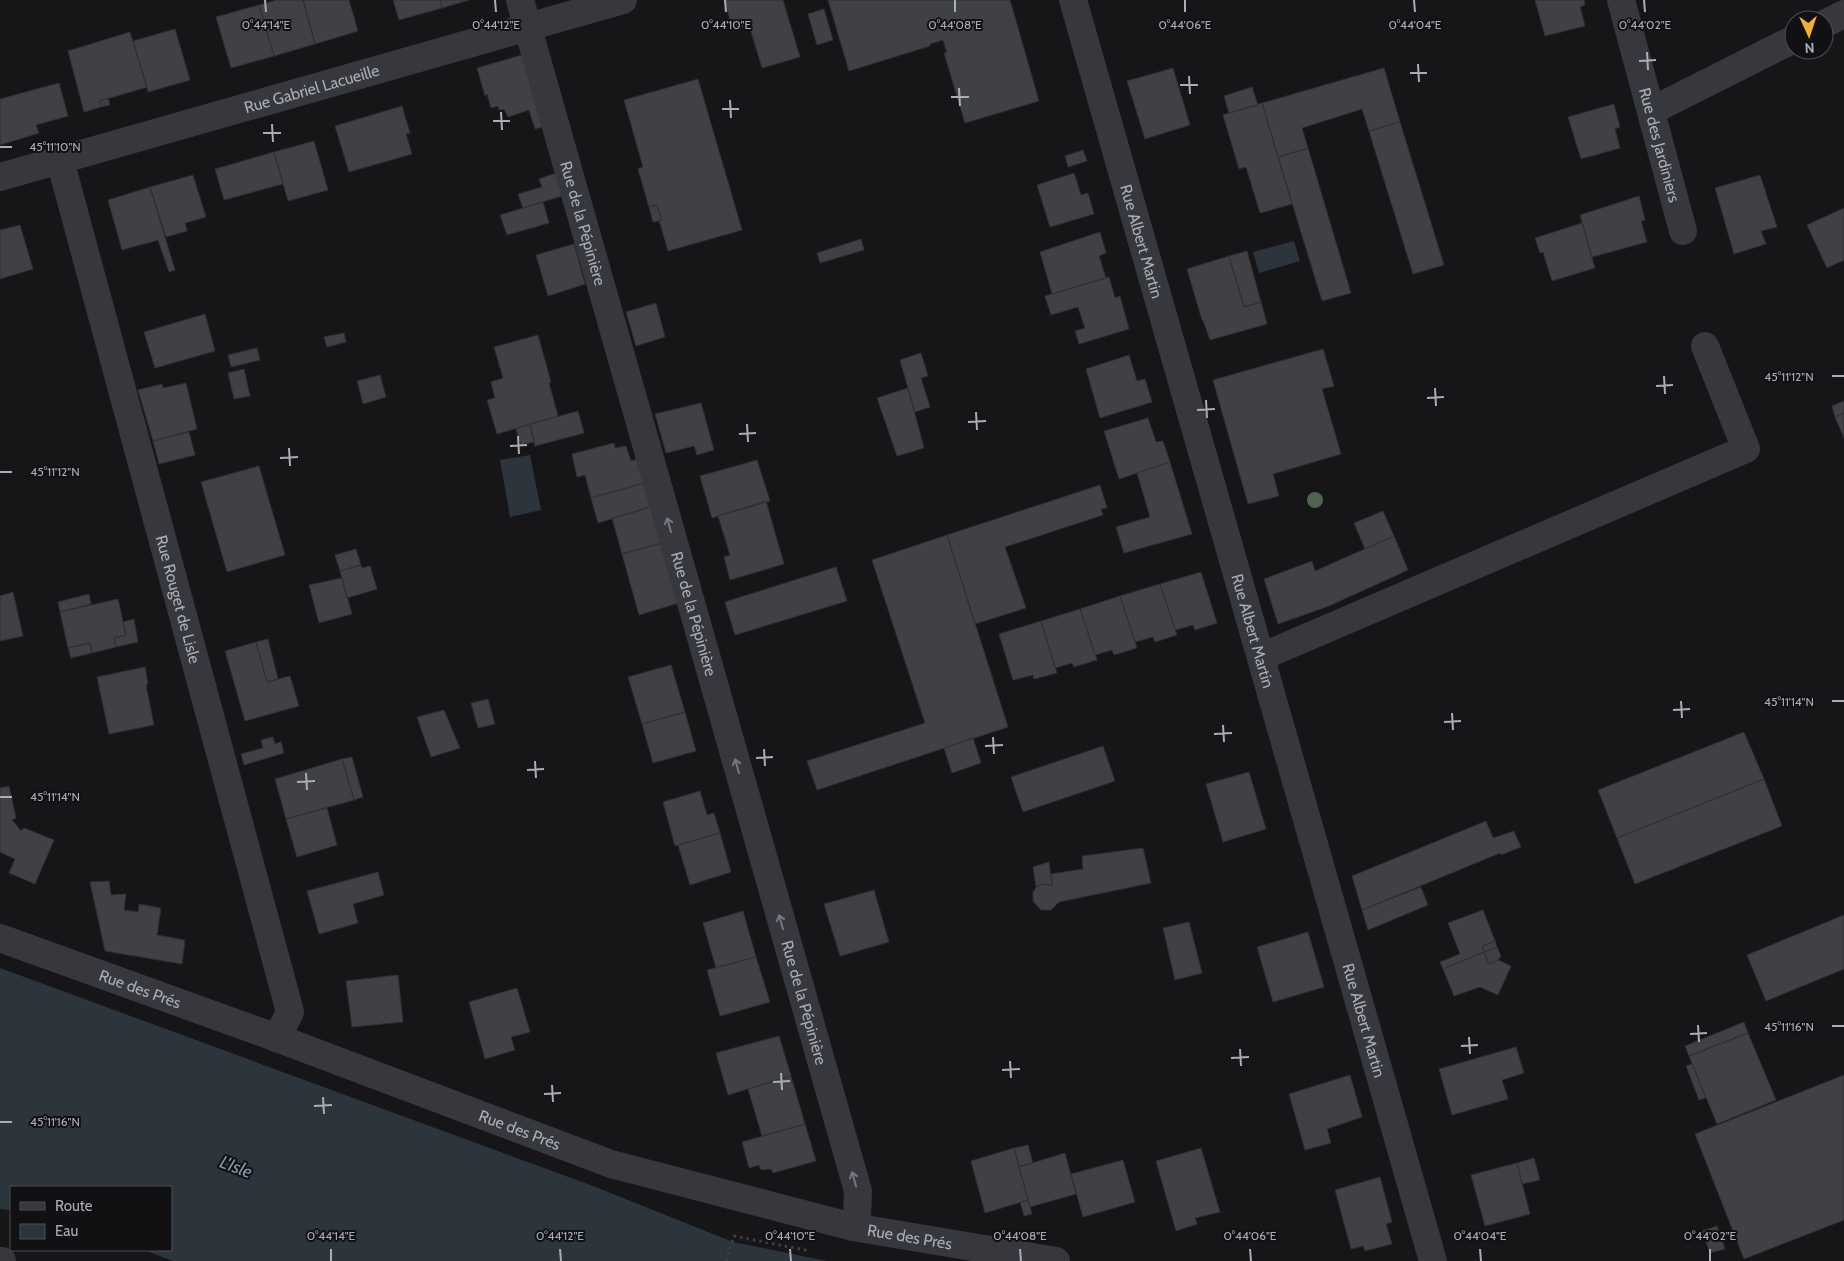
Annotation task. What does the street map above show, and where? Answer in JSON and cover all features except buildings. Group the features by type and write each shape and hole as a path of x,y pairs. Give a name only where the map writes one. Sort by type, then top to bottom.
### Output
{"street":[{"name":"Rue de la Pépinière","path":"520,0 858,1191 858,1218 852,1226"},
{"name":"Rue Gabriel Lacueille","path":"0,177 623,0"},
{"name":"Rue Albert Martin","path":"1073,0 1433,1261"},
{"name":"Rue des Jardiniers","path":"1621,0 1683,231"},
{"path":"1651,111 1784,44"},
{"name":"Rue Rouget de Lisle","path":"60,160 290,1012 277,1038"},
{"path":"1261,658 1746,449 1705,346"},
{"name":"Rue des Prés","path":"0,938 277,1038 610,1164 852,1226 1056,1261"}],"path":[{"path":"726,1261 734,1236 817,1253"}],"water":[{"path":"1294,241 1300,261 1259,273 1253,252"},
{"path":"530,455 541,510 510,517 500,460"},
{"name":"L'Isle","path":"0,968 593,1186 733,1242 827,1261 173,1261 147,1251 172,1251 172,1186 10,1186 10,1210 0,1209"}]}
